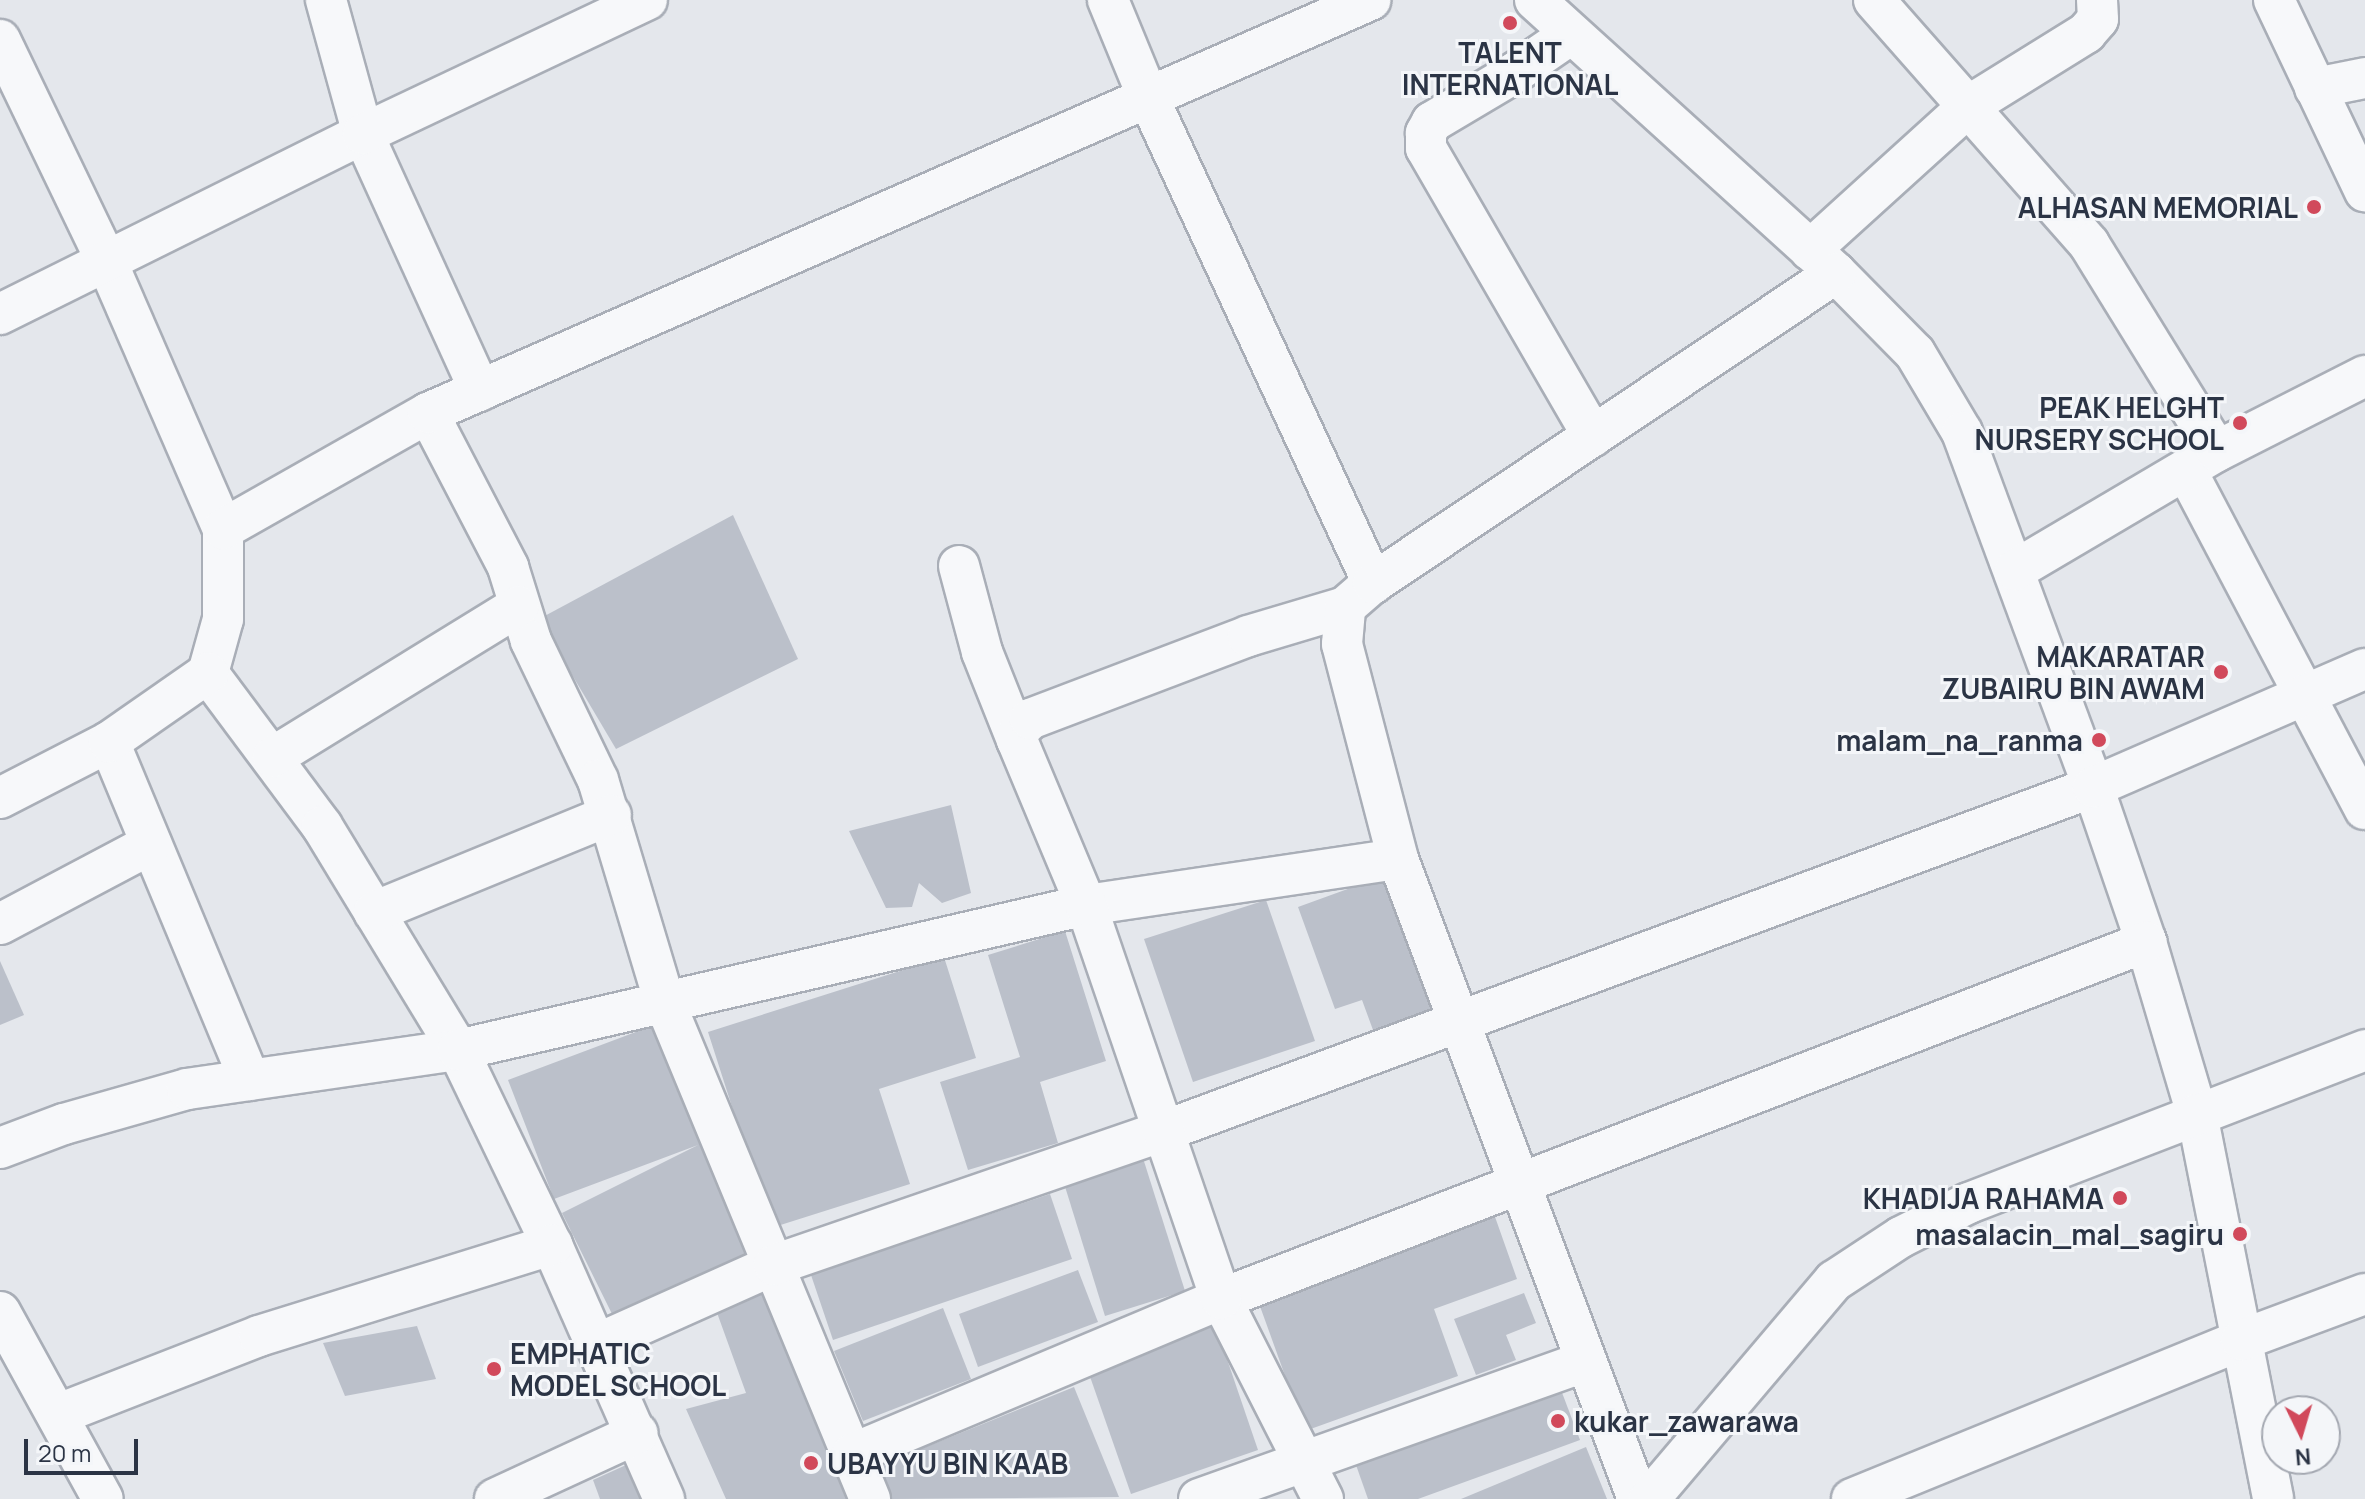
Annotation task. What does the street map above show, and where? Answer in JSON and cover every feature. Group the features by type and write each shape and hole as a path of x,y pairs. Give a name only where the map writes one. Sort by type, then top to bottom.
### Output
{"street":[{"path":"326,0 363,134 480,391"},
{"path":"0,314 363,134 647,0"},
{"path":"1108,0 1359,595 1342,644 1398,859 1638,1499"},
{"path":"223,529 428,413 1370,0"},
{"path":"1535,0 1823,262 1915,353 1954,419 2015,570 2093,787 2146,942 2197,1114 2273,1499"},
{"path":"1874,0 1970,105 2089,244 2202,461 2306,695 2365,809"},
{"path":"1017,740 1020,729 1030,719 1359,595 1593,436 1823,262 1970,105 2086,33 2098,19 2097,0"},
{"path":"2274,0 2365,192"},
{"path":"1571,34 1516,72 1432,122 1426,133 1426,148 1593,436"},
{"path":"0,40 106,260 223,529 223,619 208,673 109,742 0,798"},
{"path":"2315,88 2365,78"},
{"path":"2015,570 2202,461 2365,376"},
{"path":"428,413 508,567 531,641 598,780 665,1003 870,1499"},
{"path":"959,566 982,652 1086,905 1221,1299 1323,1499"},
{"path":"273,757 518,606"},
{"path":"597,1344 774,1265 1164,1131 2093,787 2365,669"},
{"path":"208,673 322,826 458,1050 552,1245 638,1433 664,1499"},
{"path":"109,742 250,1080"},
{"path":"374,912 611,815"},
{"path":"0,924 151,844"},
{"path":"0,1148 64,1124 187,1089 458,1050 1086,905 1398,859"},
{"path":"852,1454 1221,1299 1521,1186 2146,942"},
{"path":"1649,1499 1834,1281 1901,1237 1969,1203 2365,1050"},
{"path":"59,1414 259,1336 552,1245"},
{"path":"1852,1499 2241,1340 2365,1294"},
{"path":"0,1312 59,1414 103,1499"},
{"path":"1199,1499 1586,1361"},
{"path":"495,1499 638,1433"}],"building":[{"path":"733,515 798,659 616,749 539,619"},
{"path":"951,805 971,893 942,903 919,883 912,907 886,908 849,831"},
{"path":"1389,874 1437,1007 1373,1030 1362,1000 1335,1009 1298,907"},
{"path":"1266,900 1315,1041 1193,1082 1144,939"},
{"path":"1065,931 1106,1061 1040,1082 1058,1143 968,1170 940,1082 1020,1057 988,955"},
{"path":"944,957 976,1058 879,1089 910,1184 771,1228 708,1032"},
{"path":"0,961 24,1015 0,1025"},
{"path":"657,1024 701,1144 754,1250 614,1318 562,1213 698,1145 554,1199 508,1080"},
{"path":"1142,1155 1185,1291 1105,1316 1063,1180"},
{"path":"1050,1194 1072,1259 833,1340 811,1275"},
{"path":"1494,1214 1517,1279 1434,1309 1458,1376 1305,1431 1257,1298"},
{"path":"1078,1270 1098,1322 978,1367 959,1314"},
{"path":"764,1290 848,1499 726,1499 686,1409 746,1393 716,1310"},
{"path":"1524,1293 1536,1323 1506,1335 1516,1360 1476,1375 1454,1319"},
{"path":"943,1308 971,1379 863,1421 834,1351"},
{"path":"1215,1324 1258,1450 1131,1494 1087,1368"},
{"path":"417,1326 436,1379 345,1396 323,1343"},
{"path":"1074,1387 1119,1497 892,1499 879,1466"},
{"path":"1561,1390 1580,1440 1418,1499 1368,1499 1356,1465"},
{"path":"1586,1447 1607,1499 1461,1499"},
{"path":"637,1460 650,1499 600,1499 593,1480"}],"place":[{"name":"TALENT INTERNATIONAL","path":"1510,23"},
{"name":"ALHASAN MEMORIAL","path":"2314,207"},
{"name":"PEAK HELGHT NURSERY SCHOOL","path":"2240,423"},
{"name":"MAKARATAR ZUBAIRU BIN AWAM","path":"2221,672"},
{"name":"malam_na_ranma","path":"2099,740"},
{"name":"KHADIJA RAHAMA","path":"2120,1198"},
{"name":"masalacin_mal_sagiru","path":"2240,1234"},
{"name":"EMPHATIC MODEL SCHOOL","path":"494,1369"},
{"name":"kukar_zawarawa","path":"1558,1421"},
{"name":"UBAYYU BIN KAAB","path":"811,1463"}]}
